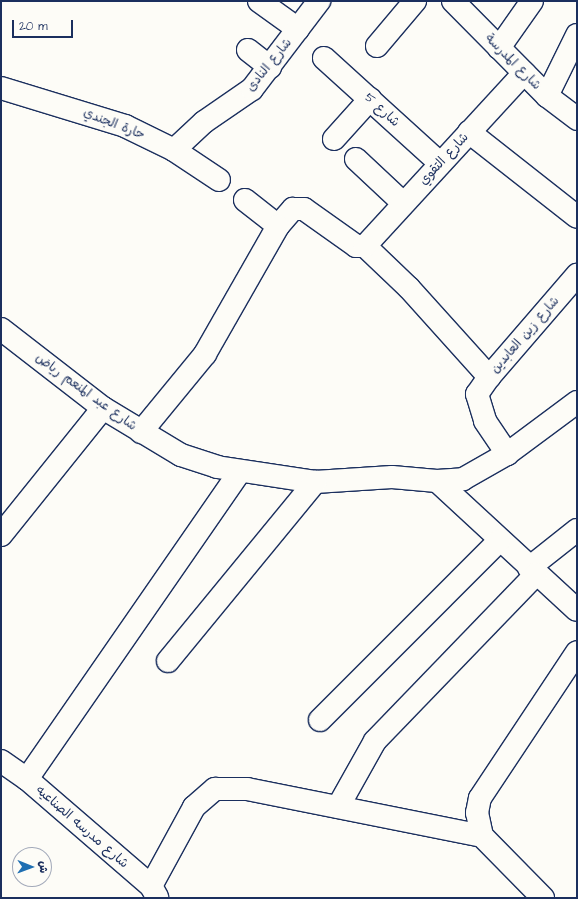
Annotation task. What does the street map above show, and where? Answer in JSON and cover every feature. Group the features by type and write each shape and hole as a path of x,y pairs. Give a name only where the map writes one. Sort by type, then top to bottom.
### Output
{"street":[{"path":"259,1 298,29"},
{"name":"شارع النادى","path":"174,150 198,126 252,89 319,1"},
{"path":"377,46 415,1"},
{"name":"شارع المدرسة","path":"453,1 547,96 577,118"},
{"path":"500,48 532,1"},
{"path":"547,96 577,35"},
{"path":"248,50 270,67"},
{"name":"شارع 5","path":"324,58 440,163"},
{"name":"شارع التقوي","path":"364,246 524,73"},
{"name":"حارة الجندي","path":"1,88 125,126 174,150 219,180"},
{"path":"334,139 370,99"},
{"path":"469,132 577,217"},
{"path":"356,159 403,203"},
{"path":"245,200 278,226"},
{"path":"140,432 205,354 278,226 293,209 300,208 356,246 364,246 430,310 489,377"},
{"name":"شارع زين العابدين","path":"507,454 486,421 477,394 489,377 577,275"},
{"name":"شارع عبد المنعم رياض","path":"1,329 103,408 140,432 181,455 240,472 315,482 392,477 437,481 463,479 507,454 577,402"},
{"path":"1,535 103,408"},
{"path":"27,779 240,472"},
{"path":"437,481 499,541 577,610"},
{"path":"168,661 315,482"},
{"path":"338,807 375,741 532,571 577,530"},
{"path":"320,720 499,541"},
{"path":"543,898 482,836 477,823 480,798 576,657"},
{"name":"شارع مدرسه الصناعيه","path":"1,761 27,779 154,892"},
{"path":"154,892 194,807 215,789 247,790 482,836"}]}
